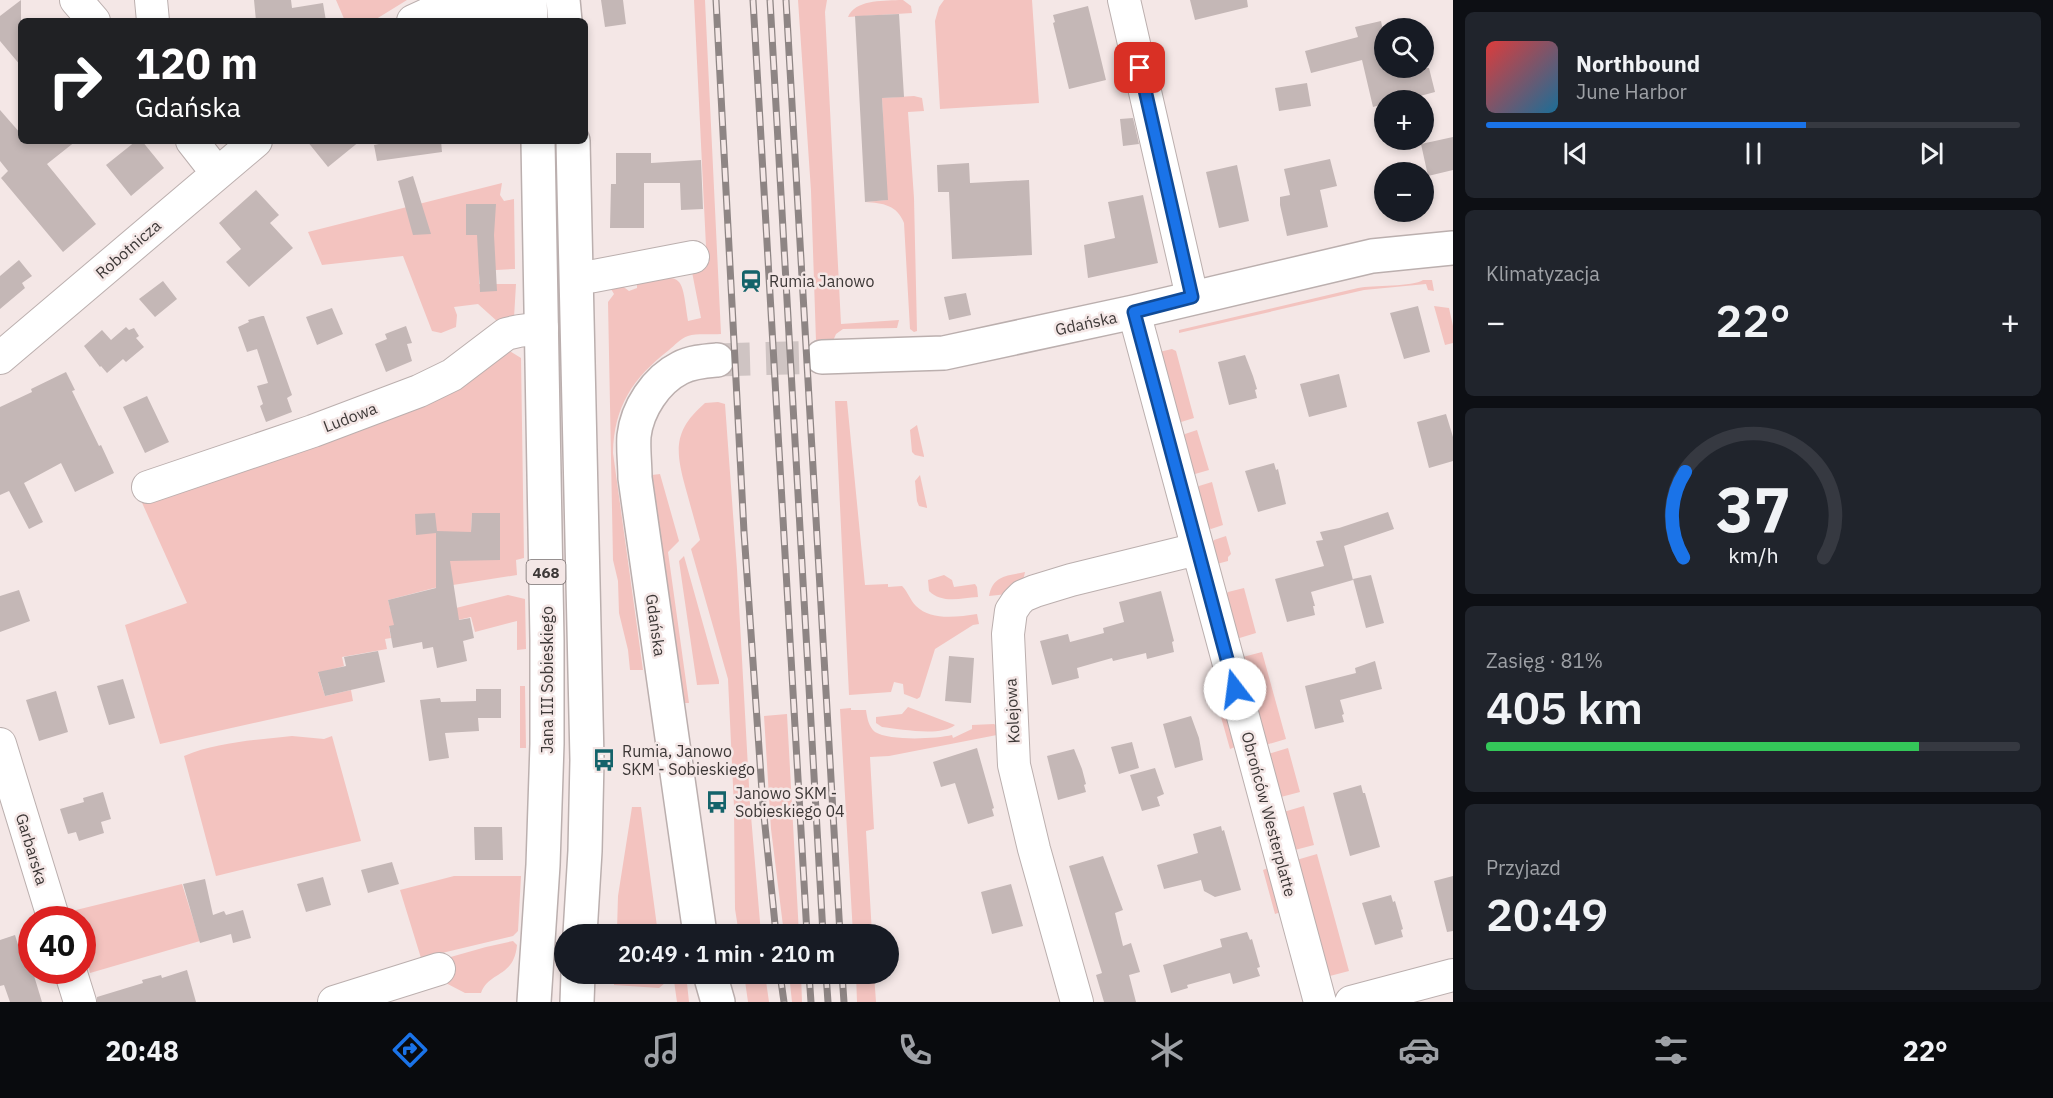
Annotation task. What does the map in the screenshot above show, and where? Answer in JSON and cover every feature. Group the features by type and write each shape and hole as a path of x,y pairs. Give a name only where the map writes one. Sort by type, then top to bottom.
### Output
{"main road":[{"path":"563,0 565,18"},
{"name":"Jana III Sobieskiego","path":"534,1002 542,886 547,744 538,144"},
{"name":"468","path":"573,144 587,760 581,924"},
{"name":"Gdańska","path":"822,357 944,353 1134,312 1372,256 1453,248"},
{"name":"Gdańska","path":"699,924 637,490 634,436 640,412 664,379 680,368 717,360"},
{"path":"577,1002 578,984"},
{"path":"703,1002 704,984"},
{"path":"713,984 718,1002"}],"street":[{"path":"76,0 91,18"},
{"path":"151,0 153,18"},
{"path":"1124,0 1192,297"},
{"path":"420,18 426,15 530,9"},
{"path":"194,144 217,173"},
{"name":"Robotnicza","path":"0,358 252,144"},
{"path":"577,278 693,257"},
{"name":"Obrońców Westerplatte","path":"1134,312 1320,1002"},
{"name":"Ludowa","path":"148,487 313,431 420,391 452,375 506,334 542,328"},
{"name":"Kolejowa","path":"1077,1002 1034,849 1014,765 1008,622 1017,602 1023,596 1035,591 1197,549"},
{"name":"Garbarska","path":"0,744 6,787 49,906"},
{"path":"334,1002 439,969"},
{"path":"1351,1002 1453,975"},
{"path":"74,984 80,1002"}],"shaded area":[{"path":"336,0 407,0 378,18 344,18"},
{"path":"694,0 705,0 721,334 692,335 678,342 645,371 628,394 617,421 613,453 643,670 630,670 628,650 619,613 618,581 613,560 608,302 614,294 611,289 621,285 629,291 637,288 637,281 672,278 678,281 684,294 688,321 701,318 691,270 707,267"},
{"path":"798,0 827,0 825,12 841,324 899,320 897,328 843,329 836,334 833,341 816,341 811,191"},
{"path":"903,0 911,6 912,13 848,17 851,11 862,4"},
{"path":"944,0 1032,0 1039,103 940,109 935,21 939,7"},
{"path":"914,96 922,98 924,111 908,112 914,198 917,331 914,332 910,329 904,223 897,212 889,206 865,202 887,200 882,98"},
{"path":"551,144 560,144 563,365 557,363"},
{"path":"502,183 500,195 504,201 514,199 515,269 496,270 479,267 479,284 516,284 514,318 498,322 478,304 454,307 457,315 456,327 441,333 432,331 403,256 322,265 308,232"},
{"path":"1432,280 1434,291 1428,290 1426,284 1364,290 1179,333 1179,330 1358,288 1411,284"},
{"path":"1434,306 1449,308 1453,326 1453,343 1445,345"},
{"path":"1172,349 1176,351 1194,418 1181,422 1172,417 1155,353"},
{"path":"508,350 521,358 524,558 516,560 517,575 434,588 388,600 391,612 400,610 403,624 389,627 391,638 385,639 387,649 342,657 344,666 318,673 325,696 351,690 353,701 160,744 125,625 187,603 139,496","holes":["472,513 500,513 500,560 476,560 471,532"]},
{"path":"835,401 847,401 865,585 902,586 916,606 929,614 945,617 977,614 979,624 973,625 935,649 920,697 917,699 904,694 903,684 894,682 891,692 849,695"},
{"path":"705,403 725,404 750,804 760,924 737,924 735,909 734,807 728,679 691,549 700,540 680,461 682,431 687,422"},
{"path":"917,425 924,457 912,452 910,430"},
{"path":"1197,430 1209,470 1195,474 1186,468 1179,442 1185,434"},
{"path":"660,474 679,541 668,552 689,703 684,703 652,475"},
{"path":"920,475 927,508 919,506 917,501 915,481"},
{"path":"1212,482 1223,525 1211,529 1201,524 1193,494 1199,486"},
{"path":"1226,536 1231,554 1228,561 1213,565 1209,548 1214,540"},
{"path":"684,556 719,684 697,685 679,561"},
{"path":"1025,572 1020,585 1013,592 989,596 997,580"},
{"path":"944,575 952,580 954,587 975,584 978,597 946,599 934,595 929,591 928,580"},
{"path":"1244,588 1256,633 1233,640 1222,599 1228,592"},
{"path":"508,595 525,599 526,649 517,650 517,621 475,632 471,617 458,620 456,608"},
{"path":"1262,652 1286,739 1262,746 1239,658"},
{"path":"520,686 525,686 526,748 520,748"},
{"path":"908,707 955,725 940,731 920,731 882,727 876,723 876,717 902,714"},
{"path":"840,709 866,710 873,730 891,737 924,738 952,735 953,738 972,729 972,725 994,724 1002,734 889,756 870,757 874,829 866,831 871,924 852,924"},
{"path":"1225,709 1235,747 1230,749 1219,710"},
{"path":"787,714 798,924 783,924 771,829 764,716"},
{"path":"292,736 324,739 332,736 361,841 216,876 184,756 223,745"},
{"path":"1288,748 1300,792 1277,798 1265,755"},
{"path":"1304,806 1314,845 1291,851 1280,813"},
{"path":"632,807 641,807 657,924 617,924 618,896"},
{"path":"1317,854 1349,971 1326,977 1293,861"},
{"path":"1268,868 1281,912 1275,914 1263,870"},
{"path":"454,876 521,876 518,931 513,936 421,958 400,890"},
{"path":"182,884 200,941 96,971 96,906 92,906"},
{"path":"513,941 517,945 511,963 485,986 481,993 465,993 442,981 440,960"},
{"path":"614,984 664,984 659,988"},
{"path":"674,984 687,984 689,1002 677,1002"},
{"path":"745,984 766,984 769,1002 748,1002"},
{"path":"790,984 801,984 802,1002 792,1002"},
{"path":"856,984 875,984 876,1002 857,1002"}],"building":[{"path":"21,0 21,18 18,18 18,62 0,41 0,16"},
{"path":"254,0 291,0 292,8 323,3 326,18 256,18"},
{"path":"601,0 623,0 626,24 605,27"},
{"path":"1190,0 1247,0 1248,7 1195,20"},
{"path":"1088,6 1106,80 1069,89 1053,15"},
{"path":"899,14 904,97 882,98 888,200 865,202 855,16"},
{"path":"1374,23 1374,78 1432,78 1435,92 1434,90 1374,90 1373,107 1362,60 1311,73 1305,51 1358,37 1355,27"},
{"path":"1307,83 1311,106 1279,111 1275,88"},
{"path":"0,110 18,131 18,144 72,144 47,164 96,224 63,252 1,178 8,171 0,161"},
{"path":"1133,118 1139,144 1123,146 1120,119"},
{"path":"1453,137 1453,170 1434,175 1434,162 1425,162 1422,150 1434,150 1434,141"},
{"path":"132,144 144,144 164,168 131,196 106,165"},
{"path":"309,144 356,144 328,167"},
{"path":"441,144 442,152 377,161 374,145"},
{"path":"616,153 651,153 651,163 701,160 703,209 681,210 680,183 644,183 644,228 610,228 611,184 616,184"},
{"path":"1330,159 1337,186 1320,190 1328,227 1287,236 1280,205 1280,197 1290,195 1284,169"},
{"path":"969,163 970,183 1029,180 1032,255 952,259 949,192 938,192 937,165"},
{"path":"1237,165 1249,221 1219,228 1206,172"},
{"path":"413,176 431,234 413,235 398,181"},
{"path":"256,190 279,215 270,223 293,248 249,287 226,262 241,249 219,223"},
{"path":"1143,195 1158,263 1088,278 1084,245 1115,238 1108,202"},
{"path":"466,204 496,204 494,235 497,291 480,292 477,235 466,235"},
{"path":"19,260 32,276 22,283 25,288 0,309 0,276"},
{"path":"163,281 177,299 155,317 139,299"},
{"path":"966,293 971,315 949,320 944,297"},
{"path":"1418,306 1430,352 1404,359 1390,313"},
{"path":"332,308 343,334 317,345 306,317"},
{"path":"264,316 292,395 287,398 292,412 266,422 260,406 263,404 257,386 268,383 257,349 247,352 238,327 249,322 248,320"},
{"path":"406,326 412,343 407,344 412,361 386,372 375,344 387,339 385,334"},
{"path":"126,327 129,330 134,328 139,336 136,338 144,347 126,362 123,359 107,373 84,346 102,330 111,340"},
{"path":"1245,355 1257,389 1255,390 1257,398 1229,405 1218,362"},
{"path":"66,372 75,390 72,391 114,473 75,492 61,463 24,483 43,522 29,529 9,491 0,495 0,407"},
{"path":"1339,374 1347,407 1309,417 1300,384"},
{"path":"147,396 169,442 145,453 123,407"},
{"path":"1446,414 1453,437 1453,461 1429,468 1417,422"},
{"path":"1274,463 1276,470 1278,469 1286,504 1258,512 1245,471"},
{"path":"1388,512 1394,529 1344,546 1353,580 1311,592 1315,615 1287,622 1275,579 1324,566 1316,541 1323,540 1320,532"},
{"path":"435,513 437,531 471,532 472,513 500,513 500,560 450,561 459,620 470,618 474,638 463,641 467,661 437,668 433,647 423,649 422,642 393,648 389,626 394,625 388,600 436,588 436,533 416,535 415,514"},
{"path":"1371,575 1384,623 1366,628 1353,579"},
{"path":"19,590 30,621 0,632 0,596"},
{"path":"1161,591 1174,641 1172,642 1174,652 1147,659 1146,653 1113,661 1112,658 1077,668 1079,678 1052,685 1040,641 1068,634 1070,642 1104,633 1103,628 1124,622 1119,602"},
{"path":"378,651 385,682 325,696 318,672 346,666 344,657"},
{"path":"949,656 974,658 971,703 945,701"},
{"path":"1375,661 1382,689 1340,700 1344,722 1315,729 1305,686 1356,673 1355,668"},
{"path":"123,679 135,718 109,725 97,686"},
{"path":"476,689 501,689 501,718 478,718 479,731 445,733 449,758 429,761 420,700 440,698 441,702 476,701"},
{"path":"56,691 68,732 39,741 26,700"},
{"path":"1191,716 1199,738 1203,760 1175,768 1163,724"},
{"path":"1132,742 1139,768 1119,774 1111,747"},
{"path":"977,748 994,808 992,809 994,816 968,824 955,783 941,787 933,762"},
{"path":"1074,749 1082,769 1086,792 1058,800 1047,756"},
{"path":"1155,768 1164,794 1157,797 1160,806 1142,811 1130,775"},
{"path":"1361,785 1380,847 1350,856 1333,793"},
{"path":"103,792 111,819 101,822 104,833 79,841 76,832 68,834 60,809 84,802 83,798"},
{"path":"1221,826 1241,890 1215,897 1204,891 1201,880 1164,889 1157,865 1198,853 1193,834"},
{"path":"474,827 502,827 503,860 475,860"},
{"path":"1103,856 1123,910 1115,913 1123,946 1131,943 1140,972 1129,975 1136,1002 1104,1002 1096,975 1102,973 1069,866"},
{"path":"392,862 399,884 368,893 361,870"},
{"path":"1453,876 1453,931 1447,932 1434,881"},
{"path":"323,877 331,905 306,912 297,884"},
{"path":"205,879 213,915 224,911 226,915 243,910 251,938 233,943 231,934 200,943 183,884"},
{"path":"1011,884 1023,926 992,934 981,892"},
{"path":"1391,895 1403,929 1401,930 1403,937 1375,945 1362,903"},
{"path":"1247,932 1250,940 1252,939 1260,967 1257,968 1260,976 1233,984 1230,973 1187,985 1188,988 1171,993 1163,965 1222,947 1220,939"},
{"path":"15,935 18,945 18,984 37,984 42,1002 10,1002 4,985 0,986 0,940"},
{"path":"187,970 196,1002 97,1002 97,997 143,983 142,980 161,975 162,978"}],"tunnel":[{"path":"717,360 822,357"}],"railway":[{"path":"716,0 744,532 763,806 775,924"},
{"path":"753,0 806,924"},
{"path":"770,0 822,924"},
{"path":"786,0 839,924"},
{"path":"781,984 784,1002"},
{"path":"810,984 811,1002"},
{"path":"827,984 828,1002"},
{"path":"843,984 844,1002"}],"place":[{"name":"Rumia Janowo","path":"751,281"},
{"name":"Rumia, Janowo SKM - Sobieskiego","path":"604,760"},
{"name":"Janowo SKM - Sobieskiego 04","path":"717,802"}],"route":[{"path":"1140,68 1192,297 1134,312 1235,689"}]}
